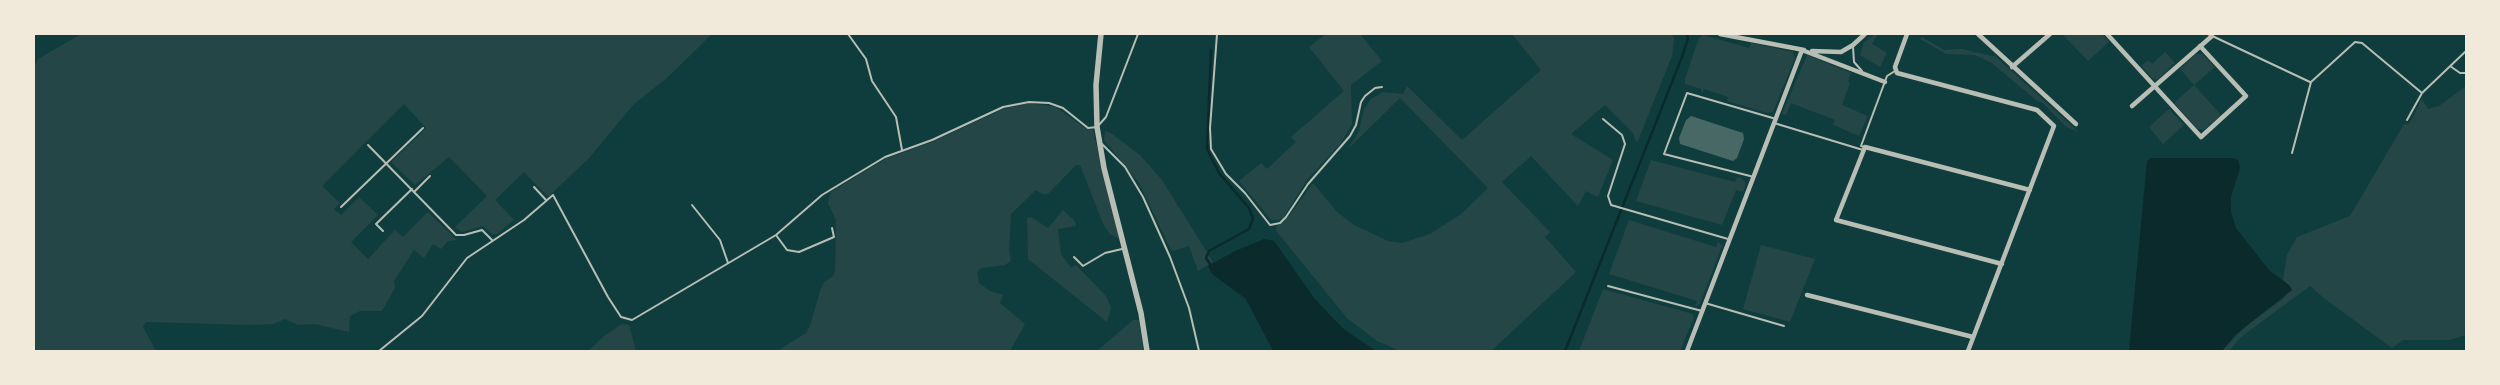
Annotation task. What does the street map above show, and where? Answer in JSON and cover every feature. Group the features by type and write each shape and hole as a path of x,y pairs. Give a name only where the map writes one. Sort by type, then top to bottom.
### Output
{"street":[{"path":"1101,34 1096,85 1096,127 1141,313 1146,351"},
{"path":"1720,34 1802,50 1833,53 1841,52 1853,45 1863,34"},
{"path":"1908,34 1895,70 1901,75 2037,110 2054,126 1968,351"},
{"path":"1978,34 2076,124"},
{"path":"2012,67 2050,34"},
{"path":"2107,34 2201,137 2246,96 2200,46"},
{"path":"2132,106 2210,35"},
{"path":"1802,50 1885,82"},
{"path":"1687,351 1802,50"},
{"path":"2002,264 1836,220 1864,149 2030,190"},
{"path":"1807,295 1974,337"}],"lane":[{"path":"848,34 866,59 872,81 896,117 902,150"},
{"path":"379,351 418,320 461,264 492,240 524,220 553,195 608,297 626,320 638,318 776,235 822,195 885,157 932,140 1003,107 1028,102 1057,105 1085,127 1096,127 1106,116 1138,34"},
{"path":"1217,34 1210,128 1212,149 1226,174 1245,193 1270,225 1280,223 1286,217 1308,184 1350,136 1356,125 1361,102 1365,96 1375,88 1382,87"},
{"path":"2210,35 2311,82"},
{"path":"2292,153 2311,82 2351,44 2358,42 2422,93"},
{"path":"1853,45 1854,62 1864,74"},
{"path":"2407,120 2422,93 2466,51"},
{"path":"2450,66 2460,73 2466,73"},
{"path":"1864,149 1861,146 1887,76 1895,70"},
{"path":"1754,177 1664,154 1687,93 1864,149"},
{"path":"1602,119 1622,135 1626,144 1608,196 1609,203 1612,206 1730,239"},
{"path":"341,207 423,128"},
{"path":"1099,141 1125,167 1143,197 1170,257 1189,308 1199,351"},
{"path":"368,145 456,234 464,235 482,230 492,240"},
{"path":"383,231 376,224 430,176"},
{"path":"534,187 547,200"},
{"path":"692,205 720,240 728,263"},
{"path":"776,235 787,250 799,252 834,237 835,234 832,228"},
{"path":"1074,257 1083,266 1105,253 1124,248"},
{"path":"1608,286 1702,311"},
{"path":"1705,303 1784,326"}],"shaded area":[{"path":"81,34 712,34 667,78 634,104 589,158 548,197 524,172 495,200 514,220 497,234 492,234 483,226 462,232 455,227 487,196 449,157 415,185 391,162 426,128 404,104 322,186 340,203 334,209 341,215 359,197 378,215 351,242 368,259 395,230 403,237 428,212 457,240 448,241 441,249 433,244 424,258 414,250 394,281 395,288 382,311 360,311 350,316 349,332 315,324 298,325 285,319 273,324 251,325 146,322 143,327 156,351 34,351 34,66 38,59"},
{"path":"1326,34 1360,34 1382,61 1351,85 1352,124 1341,143 1307,180 1283,218 1271,220 1239,181 1261,163 1267,169 1296,142 1291,137 1344,91 1309,47"},
{"path":"1512,34 1673,34 1674,40 1672,56 1637,143 1633,133 1605,105 1571,134 1613,160 1598,197 1586,191 1578,206 1531,156 1502,182 1550,232 1545,237 1576,272 1491,351 1400,351 1377,341 1347,318 1277,232 1276,227 1289,216 1313,183 1337,212 1354,225 1388,241 1402,243 1430,234 1461,214 1488,188 1400,98 1348,149 1359,131 1364,109 1371,99 1383,92 1403,94 1407,86 1462,140 1541,70"},
{"path":"1878,34 1872,44 1887,53 1880,67 1860,55 1864,42"},
{"path":"2062,34 2102,34 2109,42 2088,61"},
{"path":"1703,35 1749,48 1751,43 1793,52 1795,58 1773,112 1767,113 1727,101 1728,97 1704,89 1702,94 1701,89 1685,84 1699,38"},
{"path":"1922,37 1944,50 1962,49 1996,57 2079,132 2066,127 2043,103 2037,101 1992,63 1975,55 1946,54 1920,39"},
{"path":"2165,52 2175,63 2158,79 2153,79 2141,66 2148,60 2152,64"},
{"path":"2196,54 2202,54 2215,67 2194,85 2180,69"},
{"path":"1807,55 1851,73 1848,82 1850,83 1842,105 1868,116 1859,136 1833,125 1835,120 1791,103 1786,115 1782,114"},
{"path":"2194,85 2221,115 2204,130 2198,129 2174,103"},
{"path":"2466,86 2466,335 2450,340 2403,340 2392,348 2310,286 2241,337 2229,351 2222,351 2247,325 2283,299 2290,286 2283,280 2287,255 2297,237 2350,216 2404,124 2409,124 2422,99 2428,109 2439,106"},
{"path":"1029,103 1056,107 1083,127 1093,130 1119,239 1110,234 1104,226 1080,165 1076,165 1048,194 1042,194 1036,190 1011,214 1009,249 1011,261 1005,265 981,268 977,272 979,283 990,291 1003,295 1000,303 1025,324 1010,351 777,351 806,333 824,282 833,276 835,271 836,220 828,203 831,192 885,159 932,142 1003,109"},
{"path":"2169,109 2184,125 2163,144 2149,127"},
{"path":"1105,131 1111,133 1140,155 1162,180 1213,262 1198,271 1189,246 1174,251 1171,250 1139,183 1104,140"},
{"path":"2151,158 2233,158 2238,160 2240,168 2231,197 2231,212 2236,228 2269,270 2290,286 2292,290 2235,335 2222,351 2129,351 2147,161"},
{"path":"1651,160 1735,182 1737,177 1741,178 1745,182 1745,187 1743,192 1736,190 1722,225 1636,201"},
{"path":"1063,210 1075,221 1076,226 1058,229 1061,254 1071,268 1076,265 1106,296 1111,308 1107,322 1028,259 1027,218 1031,217 1048,228"},
{"path":"1629,220 1716,247 1718,241 1722,246 1700,304 1695,307 1697,301 1609,274"},
{"path":"1264,239 1274,241 1314,298 1345,330 1376,351 1273,351 1246,299 1212,274 1208,266 1235,251"},
{"path":"1761,245 1815,259 1790,322 1743,309"},
{"path":"1603,289 1693,314 1694,318 1680,351 1579,351"},
{"path":"1133,320 1139,320 1143,351 1097,351"},
{"path":"622,324 629,325 636,351 588,351 604,336"}],"building":[{"path":"1691,116 1743,133 1744,139 1737,158 1733,161 1680,144 1679,138 1686,120"}],"waterway":[{"path":"1565,351 1682,57 1688,38 1687,34"},
{"path":"1210,264 1206,258 1209,251 1249,229 1253,218 1249,208 1219,173 1207,149 1211,50"}]}
